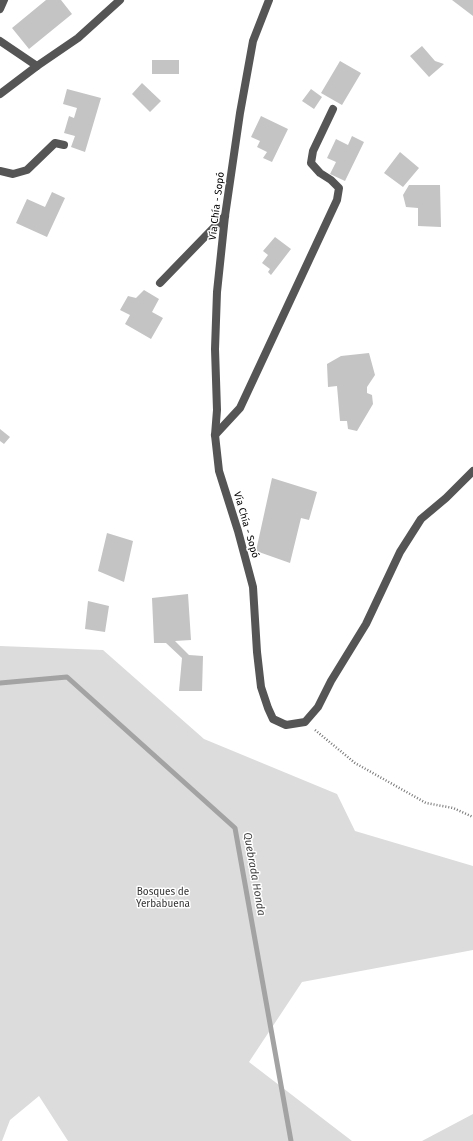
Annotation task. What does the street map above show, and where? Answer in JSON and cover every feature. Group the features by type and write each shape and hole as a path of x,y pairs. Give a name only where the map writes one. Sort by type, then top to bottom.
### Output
{"street":[{"path":"0,9 4,0"},
{"path":"0,94 78,38 120,0"},
{"name":"Vía Chía - Sopó","path":"269,0 253,41 240,113 225,216 217,292 215,349 217,410 216,435 219,471 238,531 253,587 261,687 273,719 286,725 305,722"},
{"path":"0,41 37,66"},
{"path":"216,435 240,408 337,200 339,188 331,180 320,173 311,163 313,151 333,110"},
{"path":"0,171 13,174 27,170 55,143 64,145"},
{"path":"160,284 225,216"},
{"path":"305,722 318,708 331,680 366,624 400,552 421,519 446,498 473,471"}],"path":[{"path":"305,722 355,763 426,803 453,808 473,817"}],"green space":[{"name":"Bosques de Yerbabuena","path":"0,646 103,650 204,739 337,794 355,831 473,866 473,950 302,982 249,1062 352,1141 68,1141 39,1096 10,1120 2,1141 0,1141"},
{"path":"473,1114 473,1141 422,1141"}],"building":[{"path":"46,0 61,0 72,14 29,49 12,28"},
{"path":"452,0 473,0 473,16"},
{"path":"422,46 435,61 444,64 429,77 410,56"},
{"path":"152,60 179,60 179,74 152,74"},
{"path":"340,61 361,73 342,105 321,93"},
{"path":"142,83 161,101 150,112 132,94"},
{"path":"67,89 101,98 85,152 71,147 75,136 64,133 69,116 74,118 77,108 63,104"},
{"path":"311,89 322,97 314,109 302,101"},
{"path":"261,116 288,129 272,162 263,158 267,152 257,147 260,141 251,137"},
{"path":"352,136 364,142 345,181 330,174 336,162 327,158 336,139 348,145"},
{"path":"400,152 419,168 403,187 384,173"},
{"path":"409,185 440,185 441,227 418,226 418,208 406,207 403,195"},
{"path":"52,192 65,198 47,237 16,223 27,199 45,207"},
{"path":"275,237 291,249 271,275 268,272 270,269 262,263 268,255 263,251"},
{"path":"144,290 159,299 152,312 163,318 151,339 125,324 130,315 120,310 128,296 136,298"},
{"path":"369,353 375,375 367,387 367,393 372,395 373,404 357,431 348,429 347,421 340,421 337,386 328,387 327,364 341,356"},
{"path":"0,429 10,437 4,444 0,441"},
{"path":"272,478 317,492 309,520 301,518 290,563 256,551"},
{"path":"107,533 133,541 124,582 98,571"},
{"path":"188,594 191,640 175,641 189,655 203,656 202,691 179,691 182,658 166,643 154,643 152,598"},
{"path":"88,601 109,606 105,632 85,629"}],"waterway":[{"name":"Quebrada Honda","path":"0,683 67,677 235,828 291,1141"}]}
